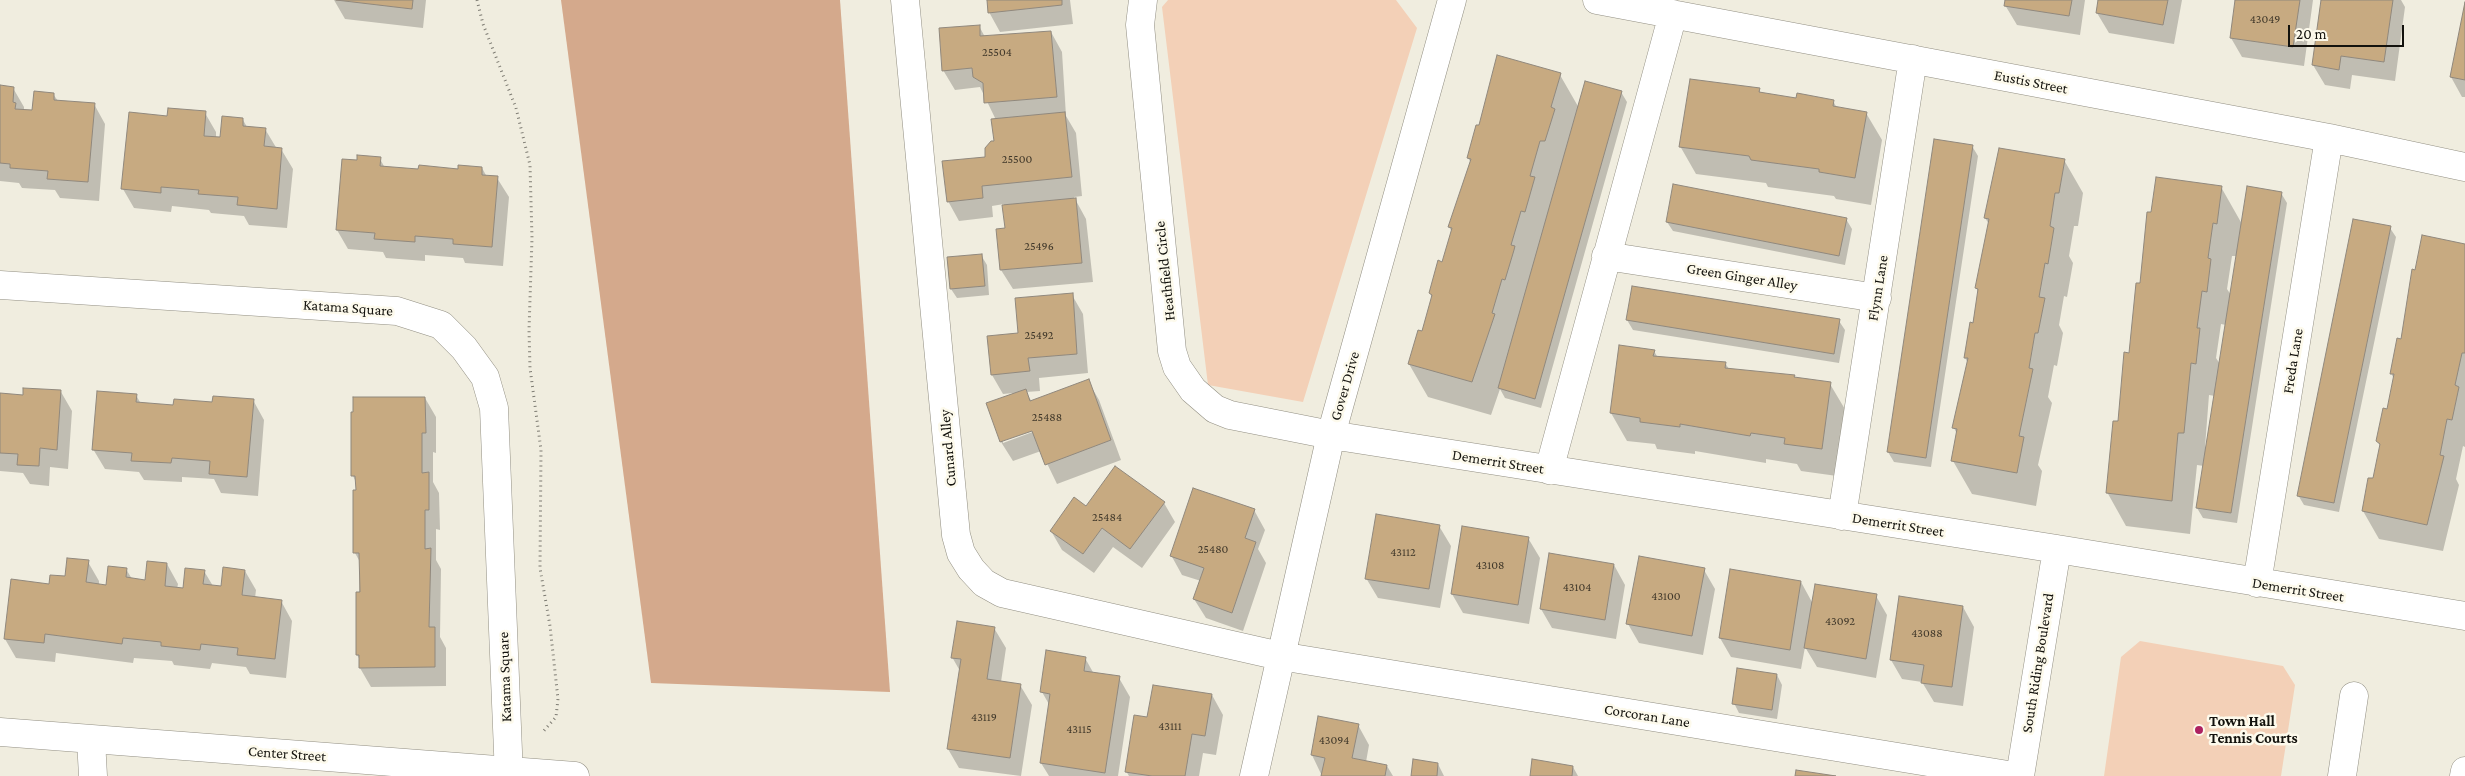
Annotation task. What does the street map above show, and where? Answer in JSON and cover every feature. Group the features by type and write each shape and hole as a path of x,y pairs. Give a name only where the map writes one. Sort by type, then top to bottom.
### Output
{"street":[{"name":"Cunard Alley","path":"905,0 956,535 961,554 984,583 1002,593 1280,656"},
{"name":"Heathfield Circle","path":"1143,0 1140,25 1172,351 1177,367 1193,390 1215,409 1230,415 1331,435"},
{"name":"Gover Drive","path":"1254,776 1331,435 1452,0"},
{"name":"Eustis Street","path":"1597,0 2329,138 2465,167"},
{"path":"1549,470 1673,14"},
{"name":"Flynn Lane","path":"1842,516 1913,59"},
{"name":"Freda Lane","path":"2257,583 2329,138"},
{"name":"Green Ginger Alley","path":"1606,256 1877,298"},
{"name":"Katama Square","path":"0,285 397,311 441,325 464,348 485,377 494,408 509,773"},
{"name":"Demerrit Street","path":"1331,435 2057,549 2465,616"},
{"name":"South Riding Boulevard","path":"2020,776 2057,549"},
{"name":"Corcoran Lane","path":"1280,656 2014,776"},
{"path":"2342,776 2354,696"},
{"name":"Center Street","path":"0,732 509,773 545,773 575,776"},
{"path":"91,740 92,776"},
{"path":"2464,776 2465,771"}],"path":[{"path":"477,0 483,24 516,108 527,145 530,165 532,238 529,330 530,368 540,450 540,568 550,626 558,699 556,717 542,733 545,773"}],"shaded area":[{"path":"561,0 840,0 890,692 651,683"},
{"path":"1168,0 1396,0 1417,28 1303,402 1208,385 1162,7"},
{"name":"Town Hall Tennis Courts","path":"2140,641 2283,666 2295,685 2281,776 2104,776 2121,657"}],"building":[{"path":"336,0 413,0 412,9"},
{"path":"987,0 1062,0 1062,5 988,13"},
{"path":"2005,0 2072,0 2069,16 2004,6"},
{"path":"2098,0 2168,0 2163,25 2096,13"},
{"path":"2235,0 2300,0 2293,47 2230,38"},
{"path":"2321,0 2393,0 2384,62 2341,56 2339,70 2312,65"},
{"path":"2465,2 2465,80 2450,77"},
{"path":"980,25 980,36 1051,31 1057,97 984,103 983,83 973,77 972,68 942,71 939,28"},
{"path":"1497,55 1561,73 1551,107 1555,109 1545,141 1540,141 1530,176 1535,177 1525,212 1521,211 1511,245 1515,246 1514,250 1505,280 1502,279 1492,313 1495,314 1472,382 1408,364 1418,330 1422,331 1432,295 1429,293 1438,260 1442,262 1452,228 1448,227 1471,159 1467,158 1476,125 1479,125"},
{"path":"1690,79 1760,88 1759,92 1796,98 1797,93 1834,100 1833,106 1867,112 1855,178 1819,172 1819,169 1751,160 1749,156 1679,147"},
{"path":"1585,81 1622,91 1535,399 1498,388"},
{"path":"0,85 14,87 13,102 16,103 15,109 32,110 34,91 54,93 54,100 95,103 88,182 47,179 48,171 10,168 10,164 0,163"},
{"path":"168,108 206,111 204,136 220,137 222,116 243,118 243,126 266,128 264,146 282,148 277,209 237,205 238,197 198,194 199,190 161,187 161,193 121,189 129,112 167,116"},
{"path":"1065,112 1072,177 982,186 983,198 947,202 942,161 985,157 985,148 991,141 994,141 991,119"},
{"path":"1934,139 1973,145 1926,458 1887,452"},
{"path":"1999,148 2065,159 2059,193 2055,193 2050,226 2054,228 2048,264 2045,263 2039,297 2045,298 2038,333 2035,333 2029,368 2033,369 2019,436 2024,437 2017,473 1951,461 1957,429 1952,428 1968,358 1964,358 1970,322 1973,323 1978,289 1975,288 1989,219 1984,218"},
{"path":"357,155 381,157 380,166 418,169 419,165 458,169 458,165 482,167 482,175 498,176 492,247 453,244 453,239 415,236 415,242 374,239 375,233 336,230 342,159 357,160"},
{"path":"2156,177 2222,186 2217,224 2213,223 2208,258 2211,259 2207,292 2202,291 2197,328 2200,328 2196,364 2191,363 2184,433 2178,433 2172,501 2106,493 2113,421 2118,421 2124,352 2129,353 2136,283 2140,283 2147,212 2151,212"},
{"path":"1673,184 1847,218 1839,256 1666,222"},
{"path":"2247,186 2282,192 2231,513 2196,508"},
{"path":"1076,198 1082,263 1000,270 996,229 1005,228 1002,205"},
{"path":"2353,219 2391,226 2334,503 2297,496"},
{"path":"2422,235 2465,244 2465,353 2462,353 2455,385 2459,387 2452,420 2447,419 2440,455 2444,456 2427,525 2362,511 2368,478 2373,478 2380,444 2376,441 2383,408 2387,409 2394,374 2390,374 2397,338 2401,339 2412,269 2415,270"},
{"path":"982,254 985,286 950,289 947,257"},
{"path":"1632,286 1840,319 1834,354 1626,320"},
{"path":"1073,293 1077,354 1028,358 1030,371 991,375 987,336 1018,333 1015,298"},
{"path":"1619,345 1655,350 1653,356 1726,362 1725,368 1795,375 1794,377 1831,382 1822,449 1784,444 1785,438 1751,433 1750,436 1680,424 1680,427 1640,422 1640,418 1610,413"},
{"path":"1089,379 1111,440 1045,465 1032,431 1000,442 986,403 1026,389 1030,401"},
{"path":"23,388 61,390 57,450 40,448 39,466 17,465 18,454 0,453 0,393 23,395"},
{"path":"97,391 137,394 136,402 173,405 174,399 212,402 213,396 254,399 247,477 209,474 210,461 172,458 171,463 131,461 132,453 92,450"},
{"path":"353,397 425,397 426,433 422,433 422,473 429,472 429,510 425,510 425,549 431,548 429,627 435,627 435,667 359,668 359,655 356,655 356,592 360,592 359,553 353,553 353,490 356,490 355,476 351,476 351,412 353,412"},
{"path":"1115,466 1165,502 1130,549 1102,528 1083,554 1050,531 1074,497 1086,506"},
{"path":"1193,488 1255,509 1245,538 1256,542 1232,613 1193,599 1204,568 1170,556"},
{"path":"1376,514 1440,525 1429,589 1365,579"},
{"path":"1462,526 1529,537 1518,605 1451,594"},
{"path":"1549,553 1614,564 1605,620 1540,609"},
{"path":"1639,556 1705,568 1692,636 1626,624"},
{"path":"67,558 89,560 86,582 106,585 108,566 127,568 126,577 145,580 147,561 167,563 165,586 183,588 185,568 205,570 203,584 221,586 223,567 245,570 242,595 282,600 275,659 237,655 238,648 201,644 200,650 161,646 161,642 123,638 122,644 45,634 44,643 4,639 11,579 49,584 50,575 65,576"},
{"path":"1730,569 1801,581 1790,650 1719,638"},
{"path":"1815,584 1877,594 1866,659 1804,648"},
{"path":"1899,596 1963,606 1952,687 1921,683 1924,665 1890,660"},
{"path":"957,621 995,627 987,679 1021,684 1010,758 947,749 961,659 951,658"},
{"path":"1046,650 1086,657 1084,671 1120,676 1105,773 1040,763 1050,694 1040,692"},
{"path":"1737,668 1777,674 1772,710 1732,704"},
{"path":"1153,685 1212,694 1205,736 1192,734 1185,776 1152,776 1125,772 1134,715 1147,717"},
{"path":"1318,716 1359,724 1352,758 1387,765 1385,776 1321,776 1325,758 1311,755"},
{"path":"1413,759 1438,763 1437,776 1411,776"},
{"path":"1532,759 1573,766 1572,776 1530,776"},
{"path":"1796,770 1836,776 1795,776"}],"place":[{"name":"Town Hall Tennis Courts","path":"2199,730"}]}
